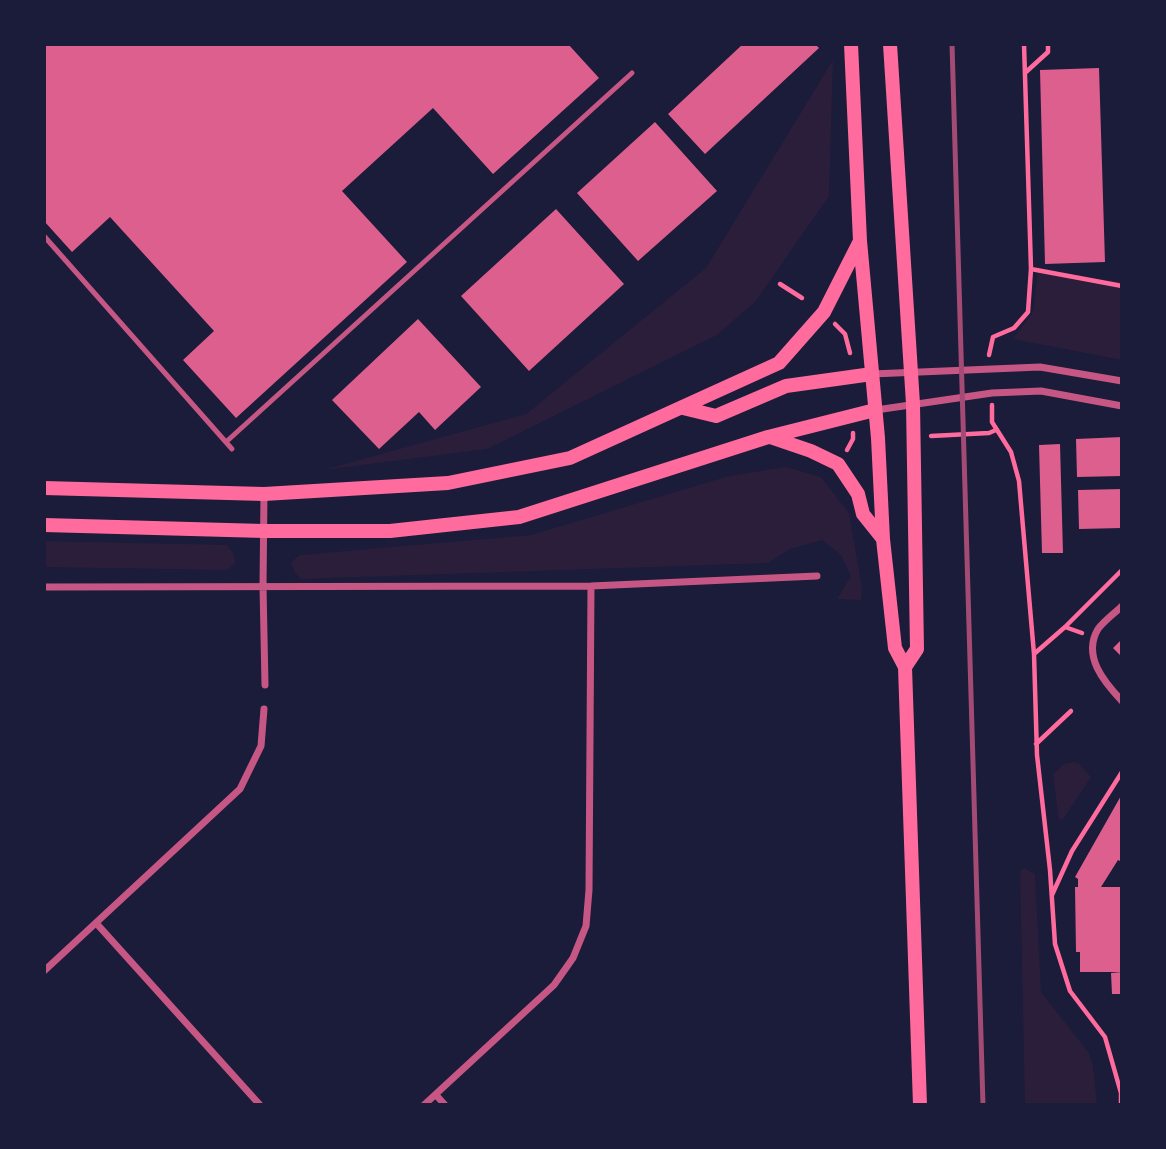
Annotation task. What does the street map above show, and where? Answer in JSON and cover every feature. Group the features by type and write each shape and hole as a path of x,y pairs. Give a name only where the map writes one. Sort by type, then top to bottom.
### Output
{"main road":[{"path":"851,44 859,242 875,410 883,540 895,648 905,667 919,1105"},
{"path":"890,44 913,404 917,649 905,667"},
{"path":"44,488 264,494 449,484 570,458 779,363 824,312 859,242"},
{"path":"683,408 716,416 786,386 872,374"},
{"path":"44,525 264,531 390,531 519,517 768,436 875,410"},
{"path":"768,436 838,464 858,494 863,514 883,540"}],"street":[{"path":"872,374 1040,368 1122,381"},
{"path":"875,410 992,393 1041,391 1122,406"},
{"path":"264,494 262,586 265,685"},
{"path":"44,587 591,586 817,576"},
{"path":"424,1105 554,985 573,958 586,926 589,890 591,586"},
{"path":"1122,606 1098,630 1092,656 1104,683 1122,701"},
{"path":"44,971 240,789 261,746 264,709"},
{"path":"97,924 260,1105"},
{"path":"436,1095 445,1105"}],"lane":[{"path":"226,442 632,73"},
{"path":"44,236 232,449"}],"path":[{"path":"989,355 993,337 1014,328 1028,312 1031,269 1024,44"},
{"path":"1025,73 1048,52 1048,44"},
{"path":"1031,269 1122,286"},
{"path":"780,284 802,298"},
{"path":"835,323 845,334 850,360"},
{"path":"992,412 992,422 1011,452 1019,481 1034,654 1037,744 1055,944 1070,991 1105,1037 1122,1093 1121,1105"},
{"path":"930,436 989,433 996,430"},
{"path":"846,452 853,439 853,432"},
{"path":"1034,654 1122,570"},
{"path":"1037,744 1071,711"},
{"path":"1051,895 1072,851 1122,772"}],"shaded area":[{"path":"833,60 829,196 755,302 717,335 487,449 323,470 526,414 706,268"},
{"path":"1038,269 1122,282 1122,360 1013,339 1033,312"},
{"path":"786,467 821,477 849,513 862,588 861,600 837,599 851,576 841,555 822,540 790,549 768,563 301,579 295,573 291,562 300,555 531,535 729,476"},
{"path":"44,541 227,545 234,554 235,563 228,570 44,567"},
{"path":"1074,762 1091,777 1059,821 1053,774 1064,764"},
{"path":"1024,868 1035,874 1041,992 1089,1053 1097,1105 1025,1105 1020,872"}],"building":[{"path":"44,44 568,44 599,78 493,174 433,108 342,191 407,262 236,418 183,360 214,331 110,217 72,252 44,221"},
{"path":"743,44 815,44 819,48 705,154 668,114"},
{"path":"1099,68 1105,262 1045,264 1040,70"},
{"path":"655,122 717,191 638,261 577,193"},
{"path":"556,209 624,284 529,371 461,296"},
{"path":"418,319 481,387 435,430 419,412 379,449 332,400"},
{"path":"1122,437 1122,476 1077,477 1076,439"},
{"path":"1060,444 1063,553 1042,553 1039,445"},
{"path":"1122,489 1122,528 1079,529 1078,490"},
{"path":"1122,639 1122,657 1113,648"},
{"path":"1122,794 1122,858 1101,887 1122,887 1122,972 1080,972 1080,952 1076,952 1075,887 1078,887 1078,879 1075,877"},
{"path":"1122,972 1122,994 1112,994 1111,973"}],"railway":[{"path":"952,44 983,1105"}]}
